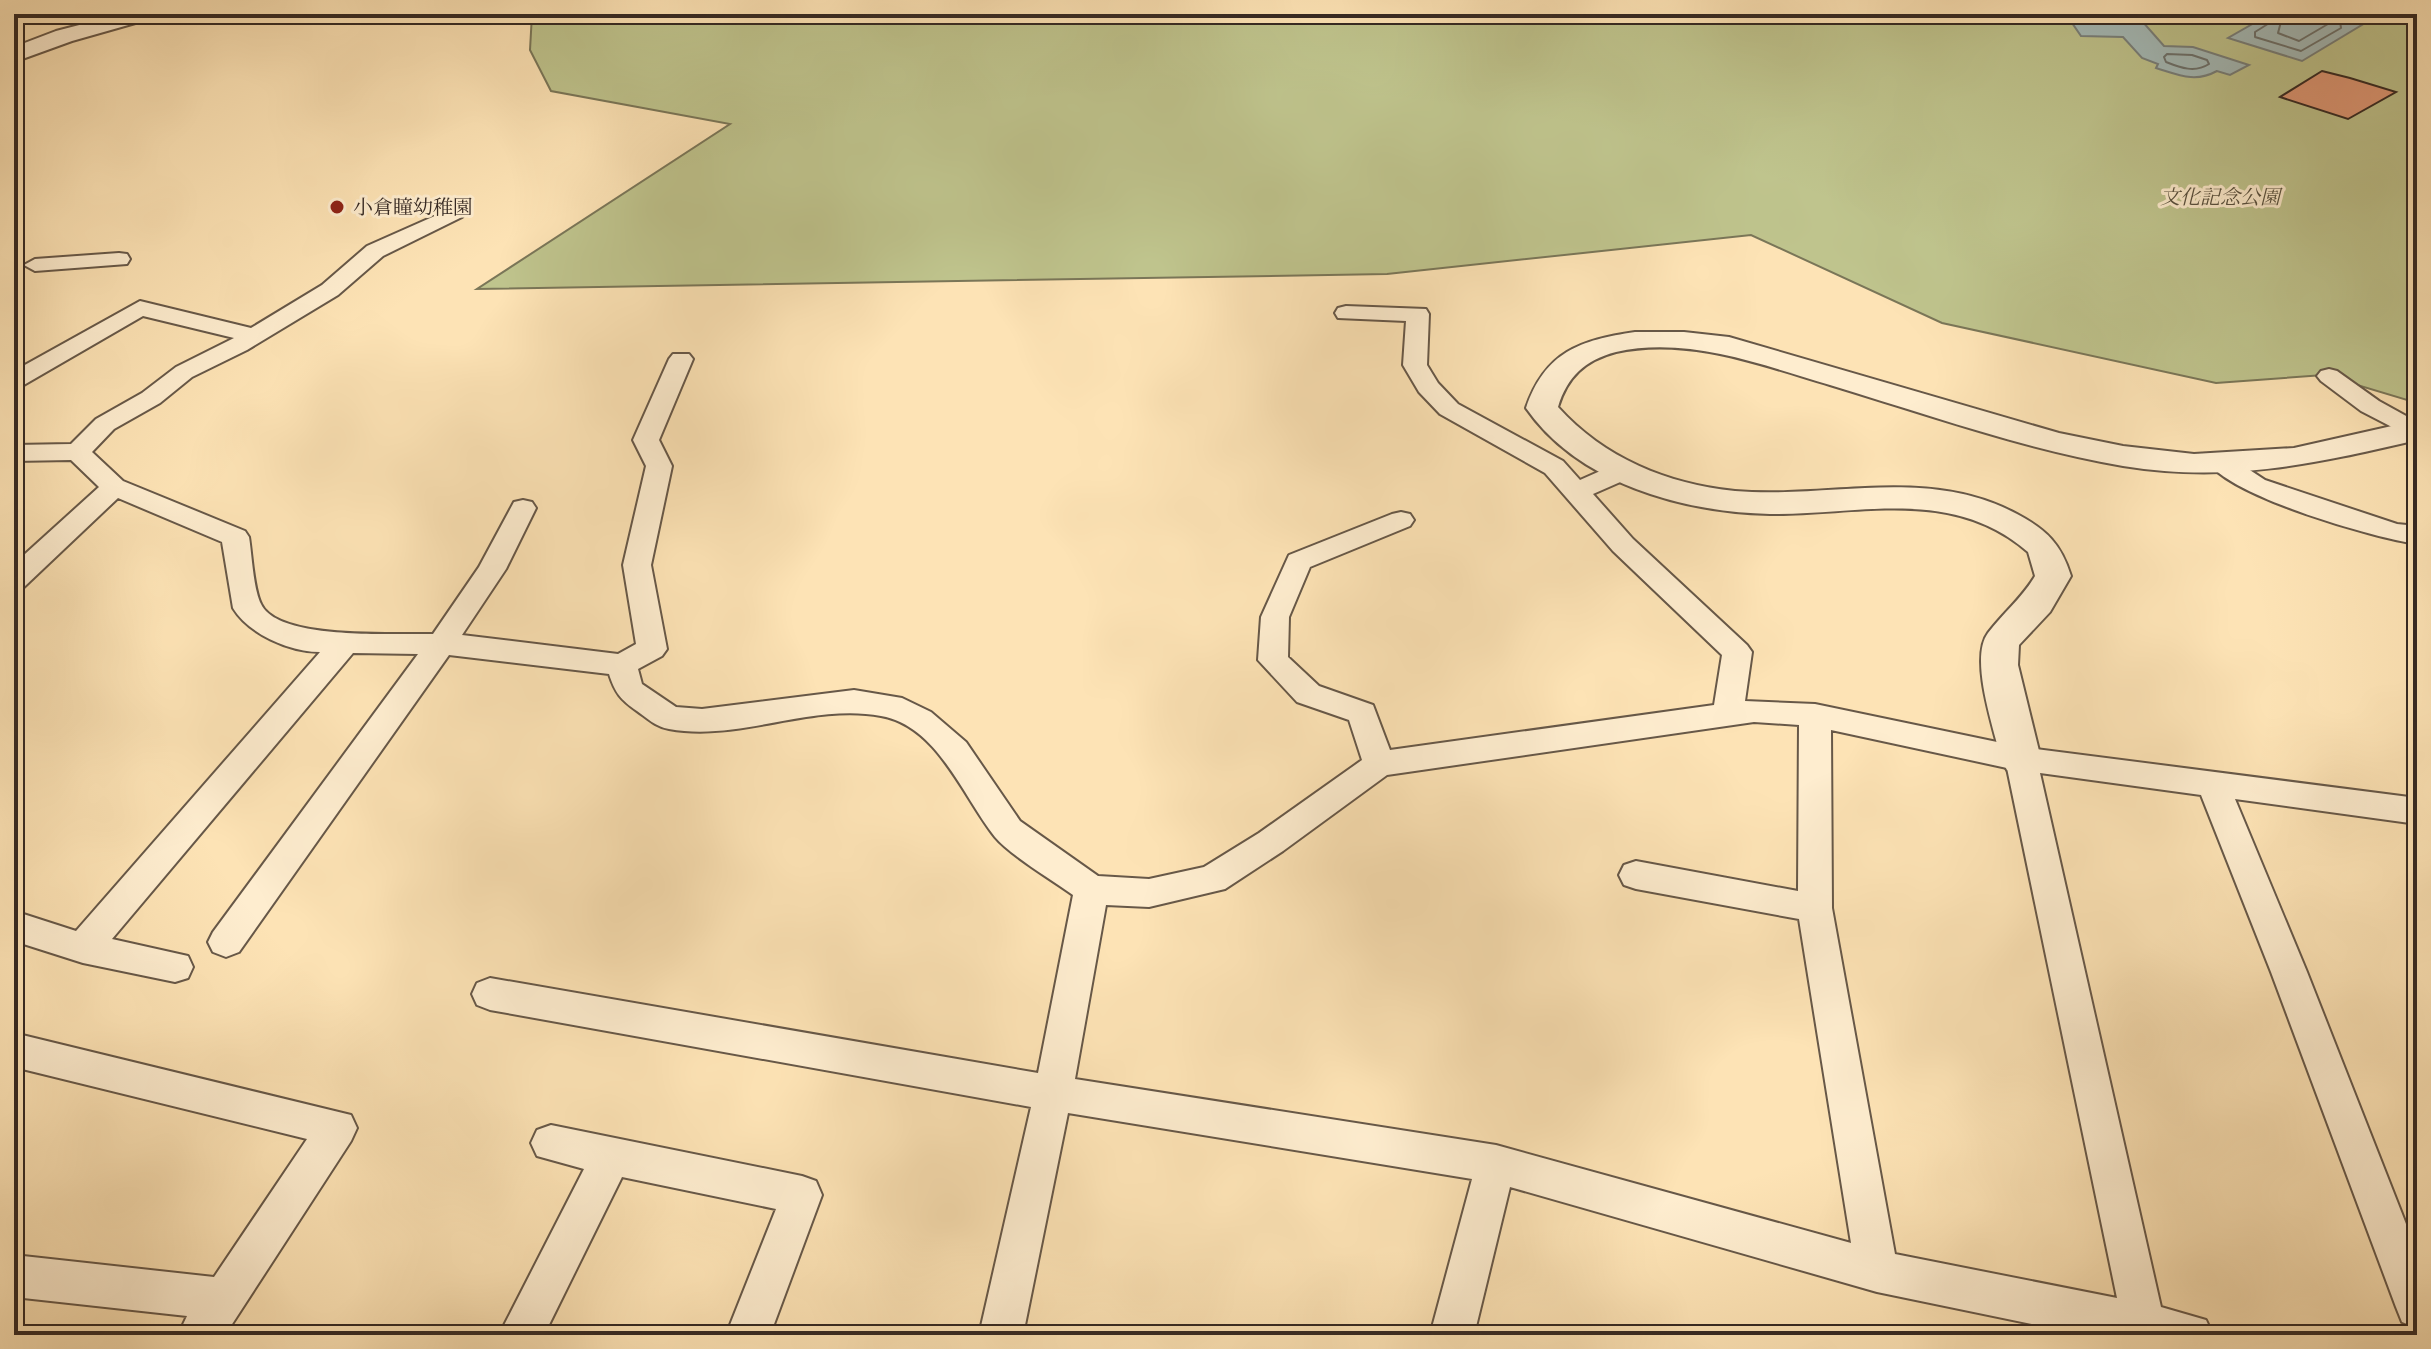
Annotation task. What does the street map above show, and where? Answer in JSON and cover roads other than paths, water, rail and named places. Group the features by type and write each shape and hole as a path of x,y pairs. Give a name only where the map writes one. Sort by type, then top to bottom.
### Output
{"street":[{"path":"14,55 64,36 146,14"},
{"path":"78,452 105,424 151,398 184,372 254,336 330,290 375,251 455,213"},
{"path":"14,283 24,265 119,259"},
{"path":"14,381 140,308 254,336"},
{"path":"1346,313 1418,314 1415,365 1428,387 1449,409 1554,467 1623,545 1737,652 1728,714"},
{"path":"2144,1330 1999,665 2001,642 2037,603 2053,576 2043,547 1998,515 1958,501 1909,496 1788,503 1733,501 1689,491 1625,470 1583,450 1566,437 1542,408 1552,381 1566,366 1584,355 1633,340 1679,339 1729,346 2053,441 2123,456 2194,464 2294,458 2415,432"},
{"path":"14,453 78,452 114,487 235,537 247,608 262,624 312,642 473,645 622,665 652,649 637,565 659,466 646,440 681,359"},
{"path":"2329,376 2370,406 2415,432"},
{"path":"2221,462 2256,486 2394,532 2417,535"},
{"path":"1576,492 1625,470"},
{"path":"14,580 114,487"},
{"path":"226,942 441,644 492,569 523,508"},
{"path":"1379,764 1362,713 1308,694 1273,660 1275,617 1299,561 1401,520"},
{"path":"83,948 345,643"},
{"path":"622,665 629,690 669,718 702,720 854,701 891,706 920,720 955,750 1008,830 1091,890 1149,893 1213,879 1271,842 1379,764 1754,711 1815,715 2021,759 2417,811"},
{"path":"1815,715 1815,908 1877,1271"},
{"path":"2213,785 2289,972 2417,1307"},
{"path":"1636,875 1815,908"},
{"path":"1001,1335 1053,1093 1091,890"},
{"path":"14,926 83,948 175,967"},
{"path":"490,994 1053,1093 1496,1164 1877,1271 2144,1330 2191,1335"},
{"path":"14,1050 337,1128 200,1335"},
{"path":"551,1143 802,1195 748,1335"},
{"path":"521,1335 612,1156"},
{"path":"1452,1335 1496,1164"},
{"path":"14,1276 224,1299"}],"water":[{"path":"2270,14 2335,14 2365,23 2302,61 2228,38"},
{"path":"2068,17 2142,21 2164,46 2193,47 2249,65 2230,75 2217,71 2201,77 2180,75 2156,68 2158,64 2142,58 2123,37 2081,36"}],"place":[{"name":"小倉瞳幼稚園","path":"337,207"}],"park label":[{"name":"文化記念公園","path":"2220,197"}]}
